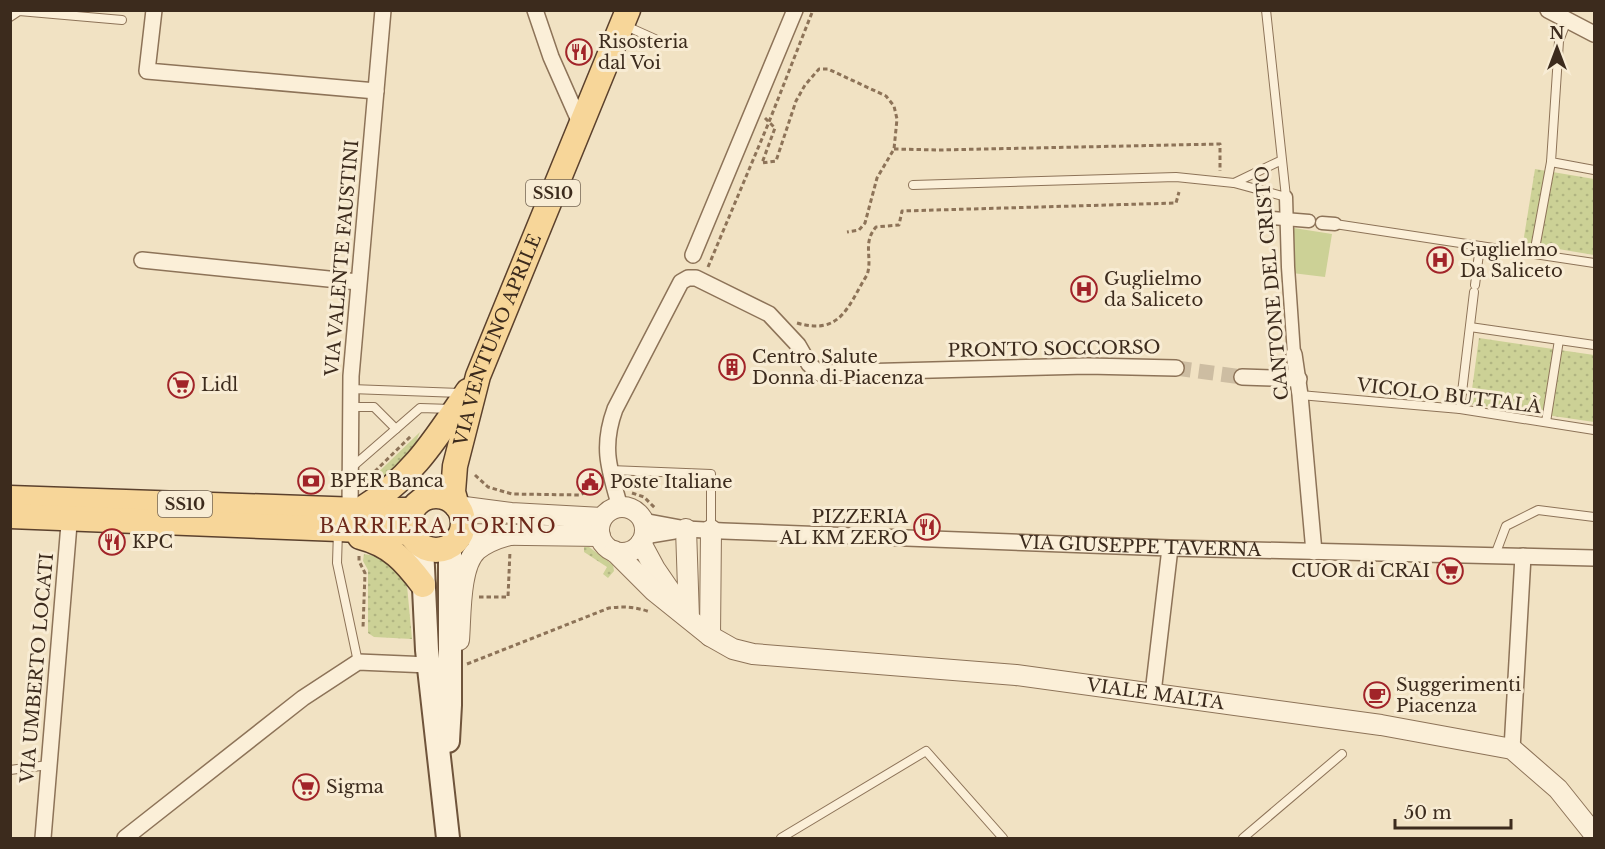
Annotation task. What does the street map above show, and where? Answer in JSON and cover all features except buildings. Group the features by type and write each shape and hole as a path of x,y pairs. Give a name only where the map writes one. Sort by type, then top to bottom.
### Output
{"main road":[{"name":"VIA VENTUNO APRILE","path":"415,523 467,393 625,18"},
{"name":"VIA VENTUNO APRILE","path":"457,506 453,492 455,466 467,393"},
{"name":"SS10","path":"349,516 380,498 403,478 433,442 467,393"},
{"name":"SS10","path":"10,516 71,510 349,516 415,523 436,550 455,540 463,519 457,506 437,496 430,497 415,523"},
{"name":"SS10","path":"10,498 71,510"},
{"path":"349,516 404,560 423,585"},
{"path":"415,523 448,838"},
{"path":"444,796 450,705 455,540"}],"street":[{"path":"154,10 147,71 376,91"},
{"name":"VIA VALENTE FAUSTINI","path":"349,516 351,389 358,282 383,10"},
{"path":"535,10 551,57 581,125"},
{"path":"693,255 795,10"},
{"path":"1559,14 1594,34"},
{"name":"CANTONE DEL CRISTO","path":"1287,197 1288,267 1294,354 1300,387 1314,552"},
{"path":"1272,218 1309,221"},
{"path":"142,260 358,282"},
{"name":"PRONTO SOCCORSO","path":"603,475 608,427 615,409 681,282 687,278 696,278 769,314 798,345 809,364 819,373 1088,366 1176,368"},
{"path":"1242,377 1300,387"},
{"path":"603,475 634,510 647,528 629,551 614,551 603,542 601,527 623,498"},
{"path":"457,506 601,527"},
{"name":"VIA UMBERTO LOCATI","path":"43,838 71,510"},
{"path":"455,540 510,540 601,527"},
{"name":"VIA GIUSEPPE TAVERNA","path":"647,528 1170,548 1594,558"},
{"name":"VIALE MALTA","path":"647,528 655,569 689,618"},
{"path":"686,529 689,618"},
{"path":"710,636 711,530"},
{"path":"450,705 467,566 475,552 492,540 510,540"},
{"path":"1153,693 1170,548"},
{"name":"VIALE MALTA","path":"614,551 654,591 710,636 733,649 753,654 1016,675 1381,724 1512,749"},
{"path":"1523,556 1512,749 1558,789 1594,834"},
{"path":"125,838 303,698 358,663 429,664"}],"lane":[{"name":"CANTONE DEL CRISTO","path":"1266,10 1287,197"},
{"path":"10,17 19,11 122,20"},
{"path":"1533,254 1551,162 1559,14"},
{"path":"625,18 655,39"},
{"path":"1234,183 1282,160"},
{"path":"1551,162 1594,170"},
{"path":"913,185 1176,177 1234,183 1287,197"},
{"path":"1328,223 1594,262"},
{"path":"1460,409 1480,246"},
{"path":"1470,327 1594,345"},
{"path":"1546,422 1559,340"},
{"name":"VICOLO BUTTALÀ","path":"1300,387 1594,430"},
{"path":"351,389 467,393"},
{"path":"351,468 420,408 467,393"},
{"path":"351,406 374,406 396,429"},
{"path":"603,475 711,474 711,530"},
{"path":"1495,555 1506,526 1538,510 1594,517"},
{"path":"349,516 337,563 358,663"},
{"path":"781,838 926,751 1003,838"},
{"path":"1243,838 1342,754"},
{"path":"10,770 48,765"}],"path":[{"path":"693,255 706,271 770,122 813,10"},
{"path":"753,111 775,128 762,163 776,161 796,101 805,85 819,69 828,69 886,96 894,106 897,119 894,148 878,178 865,223 859,230 847,232"},
{"path":"894,148 938,150 1220,144 1220,181"},
{"path":"794,321 799,324 815,325 839,320 867,275 869,269 868,240 872,232 876,226 898,225 902,211 1176,203 1179,192"},
{"path":"360,486 413,434"},
{"path":"474,473 488,487 512,494 580,495 592,489 603,475"},
{"path":"623,498 647,499 647,528"},
{"path":"471,597 508,597 510,540"},
{"path":"359,548 359,561 365,573 363,632"}],"green space":[{"path":"1535,169 1594,179 1594,255 1523,243"},
{"path":"1294,228 1332,234 1325,277 1292,273"},
{"path":"1479,338 1594,355 1594,422 1470,404"},
{"path":"420,432 405,469 377,487 361,489"},
{"path":"584,547 589,547 613,565 614,571 608,578 603,574 607,567 584,552"},
{"path":"364,554 381,557 406,575 412,639 374,637 368,633 368,570 363,561"}],"tunnel":[{"path":"1176,368 1242,377"}],"place":[{"name":"Risosteria dal Voi","path":"579,52"},
{"name":"Guglielmo Da Saliceto","path":"1440,260"},
{"name":"Guglielmo da Saliceto","path":"1084,289"},
{"name":"Centro Salute Donna di Piacenza","path":"732,367"},
{"name":"Lidl","path":"181,385"},
{"name":"BPER Banca","path":"311,481"},
{"name":"Poste Italiane","path":"590,482"},
{"name":"PIZZERIA AL KM ZERO","path":"927,527"},
{"name":"KPC","path":"112,542"},
{"name":"CUOR di CRAI","path":"1450,571"},
{"name":"Suggerimenti Piacenza","path":"1377,695"},
{"name":"Sigma","path":"306,787"}],"district":[{"name":"BARRIERA TORINO","path":"438,526"}]}
